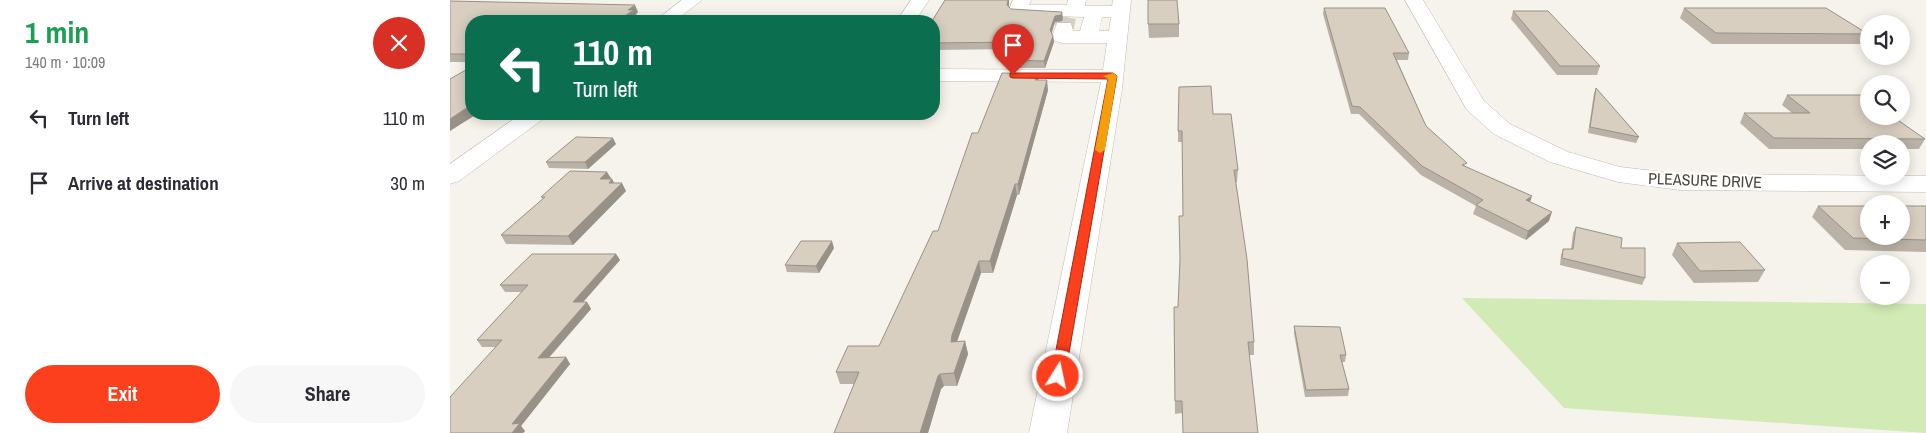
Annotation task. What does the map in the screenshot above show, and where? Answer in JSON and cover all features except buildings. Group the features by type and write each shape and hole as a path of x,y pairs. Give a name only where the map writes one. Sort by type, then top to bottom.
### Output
{"street":[{"path":"672,15 693,0"},
{"path":"910,15 920,0"},
{"path":"1022,0 1018,10 1088,13"},
{"name":"PLEASURE DRIVE","path":"1414,0 1475,105 1486,117 1517,138 1559,158 1618,174 1680,182 1926,184"},
{"path":"1088,13 1062,37 1088,37"},
{"path":"1088,13 1088,37"},
{"path":"1088,13 1088,37"},
{"path":"1048,433 1113,76 1088,13"},
{"path":"940,74 1113,76"},
{"path":"453,171 526,120"}],"green space":[{"path":"1462,298 1860,303 1860,305 1926,304 1926,433 1564,408"}],"tunnel":[{"path":"1064,27 1066,17"}],"slow traffic":[{"path":"1100,150 1113,76 1107,76"}],"route":[{"path":"1013,75 1113,76 1058,376"}]}
